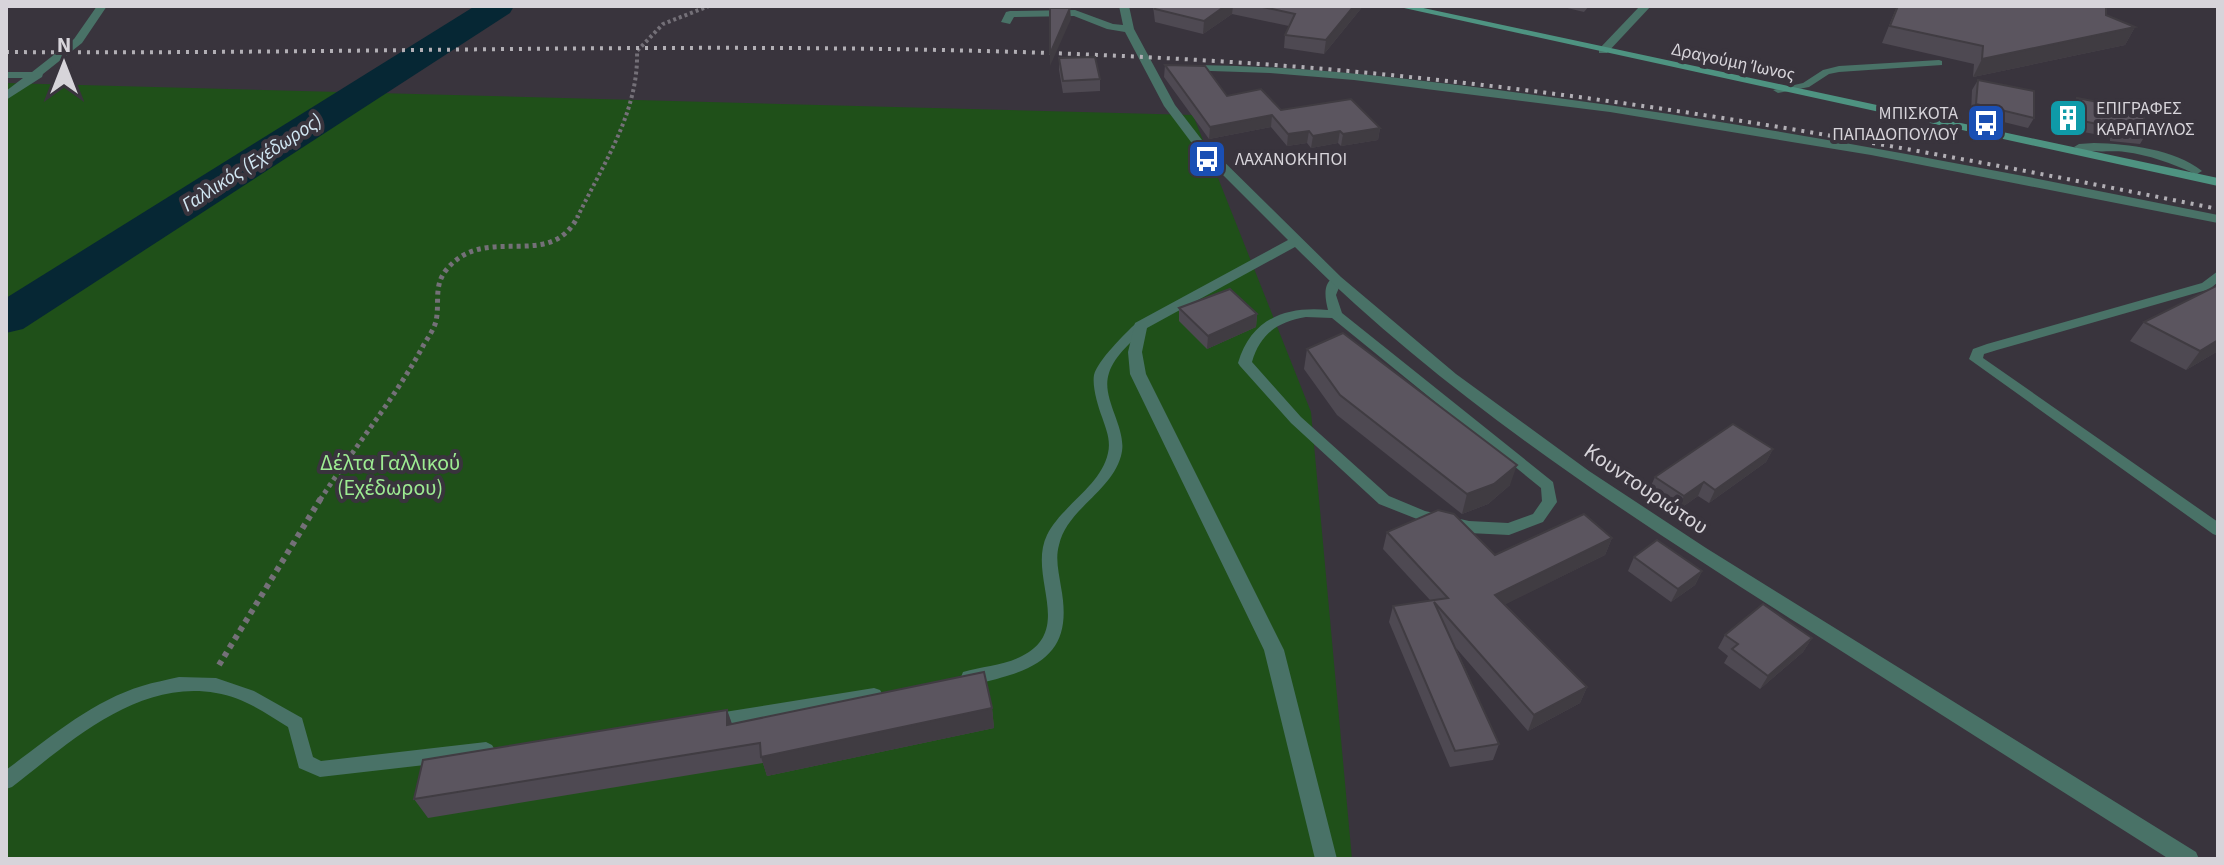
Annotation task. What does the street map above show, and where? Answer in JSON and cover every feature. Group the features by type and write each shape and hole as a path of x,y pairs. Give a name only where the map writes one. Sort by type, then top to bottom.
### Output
{"main road":[{"name":"Δραγούμη Ίωνος","path":"1400,6 1778,90 2217,182"}],"street":[{"path":"6,97 78,41 102,6"},
{"name":"Κουντουριώτου","path":"1124,6 1129,29 1170,106 1198,143 1271,211 1336,280 1451,377 1583,475 1700,553 2188,859"},
{"path":"1603,51 1646,6"},
{"path":"1006,22 1010,14 1063,12 1129,29"},
{"path":"1152,69 1357,78 1630,111 1897,155 2218,219"},
{"path":"6,75 38,75"},
{"path":"1296,241 1140,326 1135,352 1138,374 1274,650 1326,859"}],"lane":[{"path":"1778,90 1806,85 1826,72 1839,69 1939,63"},
{"path":"2079,147 2102,145 2174,159 2197,171"},
{"path":"2218,275 2206,286 1992,347 1978,352 1976,359 2192,515 2218,530"},
{"path":"1336,280 1330,295 1336,315 1548,486 1550,502 1538,518 1509,529 1469,527 1422,516 1384,500 1296,420 1245,363 1247,348 1281,316 1309,311 1336,315"},
{"path":"946,682 1017,668 1041,655 1054,637 1058,616 1049,568 1050,548 1055,534 1104,473 1115,450 1101,375 1118,348 1140,326"},
{"path":"6,781 94,714 150,689 208,682 266,701 296,723 305,762 320,769 502,748"},
{"path":"698,723 889,693"}],"path":[{"path":"208,682 308,518 412,366 436,321 435,296 445,270 466,252 494,246 551,244 569,235 633,104 638,76 637,51 663,24 709,6"}],"green space":[{"name":"Δέλτα Γαλλικού (Εχέδωρου)","path":"6,83 1193,115 1311,412 1352,859 6,859"}],"building":[{"path":"1155,6 1225,6 1204,21 1155,9"},
{"path":"1258,6 1354,6 1326,40 1285,35 1295,14"},
{"path":"1898,6 2106,6 2106,15 2135,27 1982,59 1983,46 1890,26"},
{"path":"1050,8 1070,8 1050,54"},
{"path":"1095,57 1100,79 1063,81 1059,58"},
{"path":"1165,65 1205,66 1227,96 1261,89 1281,110 1351,99 1380,128 1313,136 1309,131 1288,134 1272,115 1210,127"},
{"path":"1978,80 2034,91 2034,118 1976,104"},
{"path":"2077,98 2143,108 2146,134 2116,131 2116,128 2078,120"},
{"path":"2218,285 2218,340 2200,351 2144,322"},
{"path":"1230,289 1257,314 1208,336 1179,308"},
{"path":"1343,333 1517,465 1494,484 1467,494 1340,395 1307,349"},
{"path":"1733,424 1773,449 1715,490 1704,482 1684,496 1655,477"},
{"path":"1438,510 1454,514 1495,555 1584,514 1612,538 1495,595 1587,687 1534,715 1434,602 1499,744 1455,751 1393,606 1448,598 1387,532"},
{"path":"1657,540 1702,571 1678,589 1634,557"},
{"path":"1763,604 1812,638 1768,676 1732,649 1738,644 1725,635"},
{"path":"984,672 992,708 761,757 760,743 414,799 423,760 727,710 727,725"}],"waterway":[{"name":"Γαλλικός (Εχέδωρος)","path":"6,319 498,6"}],"railway":[{"path":"6,52 781,48 937,50 1246,63 1491,86 1735,120 1977,162 2218,209"}],"place":[{"name":"ΕΠΙΓΡΑΦΕΣ ΚΑΡΑΠΑΥΛΟΣ","path":"2068,118"},
{"name":"ΜΠΙΣΚΟΤΑ ΠΑΠΑΔΟΠΟΥΛΟΥ","path":"1986,123"},
{"name":"ΛΑΧΑΝΟΚΗΠΟΙ","path":"1207,159"}]}
